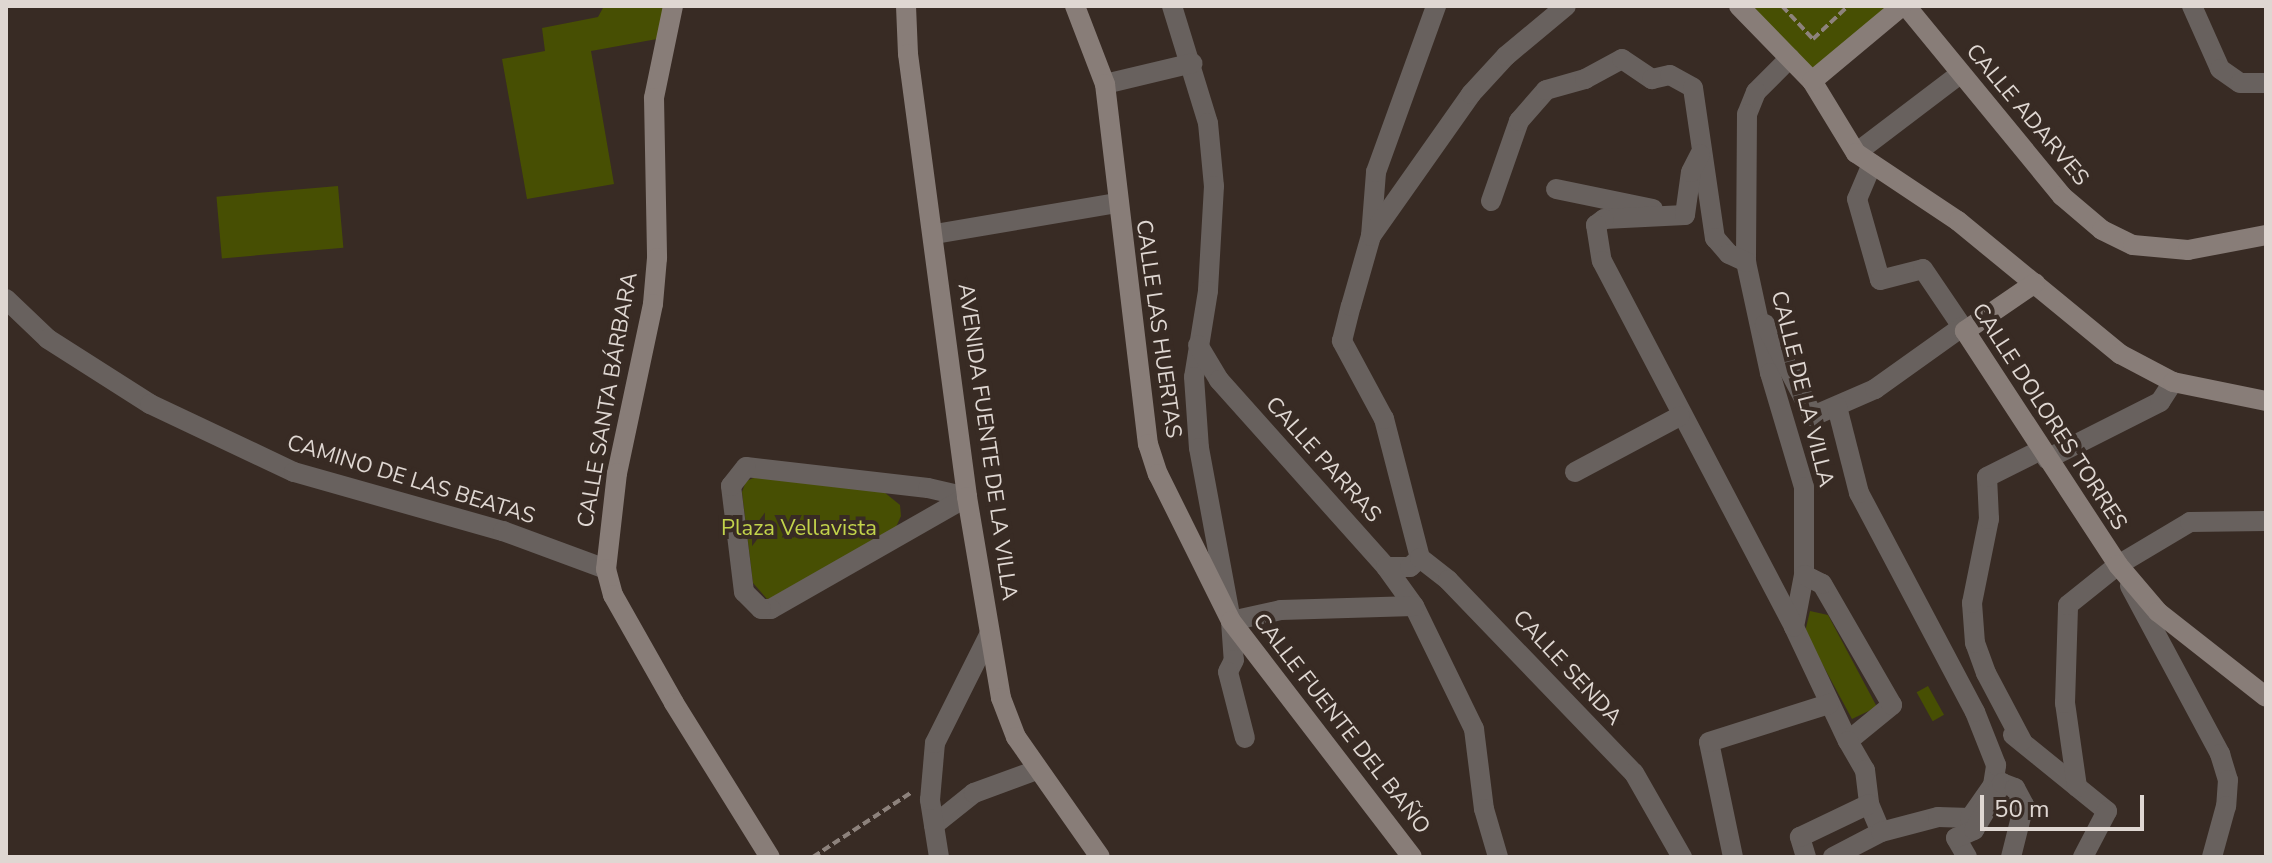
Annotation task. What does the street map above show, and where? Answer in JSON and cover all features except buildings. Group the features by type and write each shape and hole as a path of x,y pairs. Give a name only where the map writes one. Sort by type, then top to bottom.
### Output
{"street":[{"name":"CALLE SANTA BÁRBARA","path":"673,6 654,98 657,258 653,304 617,473 606,569 613,595 674,703 770,857"},
{"name":"AVENIDA FUENTE DE LA VILLA","path":"906,6 908,54 935,234 967,497 1001,698 1037,770 1100,857"},
{"name":"CALLE LAS HUERTAS","path":"1075,6 1105,84 1117,203 1136,316 1148,444 1231,621 1234,660 1228,672 1245,738"},
{"path":"1172,6 1193,63 1208,123 1214,186 1208,291 1198,345 1199,448 1231,621 1281,610 1414,606"},
{"path":"1386,567 1410,567 1420,558 1384,419 1342,341 1371,236 1376,172 1436,6"},
{"path":"1371,236 1471,94 1506,56 1566,6"},
{"path":"1739,6 1812,81 1864,158 1958,221 2120,354 2173,382 2266,401"},
{"path":"1812,81 1904,6"},
{"name":"CALLE ADARVES","path":"1904,6 2062,196 2110,234 2150,249 2188,250 2266,235"},
{"path":"2192,6 2220,69 2240,83 2266,83"},
{"name":"CALLE DE LA VILLA","path":"1790,58 1756,92 1747,114 1746,262 1756,311 1804,487 1804,575 1794,627"},
{"path":"1491,201 1519,121 1546,90 1585,79 1622,59 1652,79 1670,75 1693,88 1700,154 1715,238 1729,254 1746,262"},
{"path":"1105,84 1193,63"},
{"path":"1864,158 1960,74"},
{"path":"1685,215 1691,172 1700,154"},
{"name":"CALLE DOLORES TORRES","path":"1864,158 1857,199 1880,280 1923,269 2118,565 2158,612 2266,697"},
{"path":"1556,189 1685,215"},
{"path":"935,234 1117,203"},
{"path":"1685,215 1604,219 1596,225 1614,289 1794,627 1870,785 1869,804 1881,832"},
{"path":"1756,311 1813,416 1891,379 2035,283"},
{"name":"CAMINO DE LAS BEATAS","path":"6,299 48,339 150,404 294,472 503,531 606,569"},
{"name":"CALLE PARRAS","path":"1198,345 1219,380 1386,567 1414,606 1474,729 1484,809 1498,857"},
{"path":"2022,741 1986,673 1975,643 1972,603 1989,519 1987,477 2160,402 2173,382"},
{"path":"1833,857 1881,832 1938,817 1961,821 1978,812 1993,785 1996,765 1975,712 1859,493 1837,407"},
{"path":"1575,472 1680,416"},
{"path":"746,467 967,497 771,609 746,599 731,486 746,467"},
{"path":"2077,787 2065,703 2068,605 2118,565 2190,522 2266,521"},
{"name":"CALLE SENDA","path":"1420,558 1516,647 1634,773 1682,857"},
{"path":"2118,565 2220,754 2228,780 2226,806 2212,857"},
{"path":"1804,575 1822,584 1892,705 1848,741"},
{"name":"CALLE FUENTE DEL BAÑO","path":"1231,621 1412,857"},
{"path":"939,857 930,780 945,719 989,635"},
{"path":"1733,857 1709,742 1829,704"},
{"path":"1975,712 2022,741 2107,811 2083,857"},
{"path":"934,825 974,793 1037,770"},
{"path":"1967,857 1956,838 1974,830 2002,783 2015,788 2024,805 2011,857"},
{"path":"1806,857 1800,837 1869,804"}],"path":[{"path":"1783,7 1813,39 1847,6"},
{"path":"813,857 930,780"}],"green space":[{"path":"604,6 666,6 657,39 591,51 614,184 527,199 502,59 545,51 542,28 598,17"},
{"path":"1739,6 1902,6 1812,81"},
{"path":"338,186 343,248 222,258 216,197"},
{"name":"Plaza Vellavista","path":"756,477 884,492 900,505 901,516 896,527 782,595 767,599 753,583 742,492 746,481"},
{"path":"1810,611 1828,615 1877,707 1852,719 1805,632"},
{"path":"1928,686 1944,715 1933,721 1917,692"}]}
